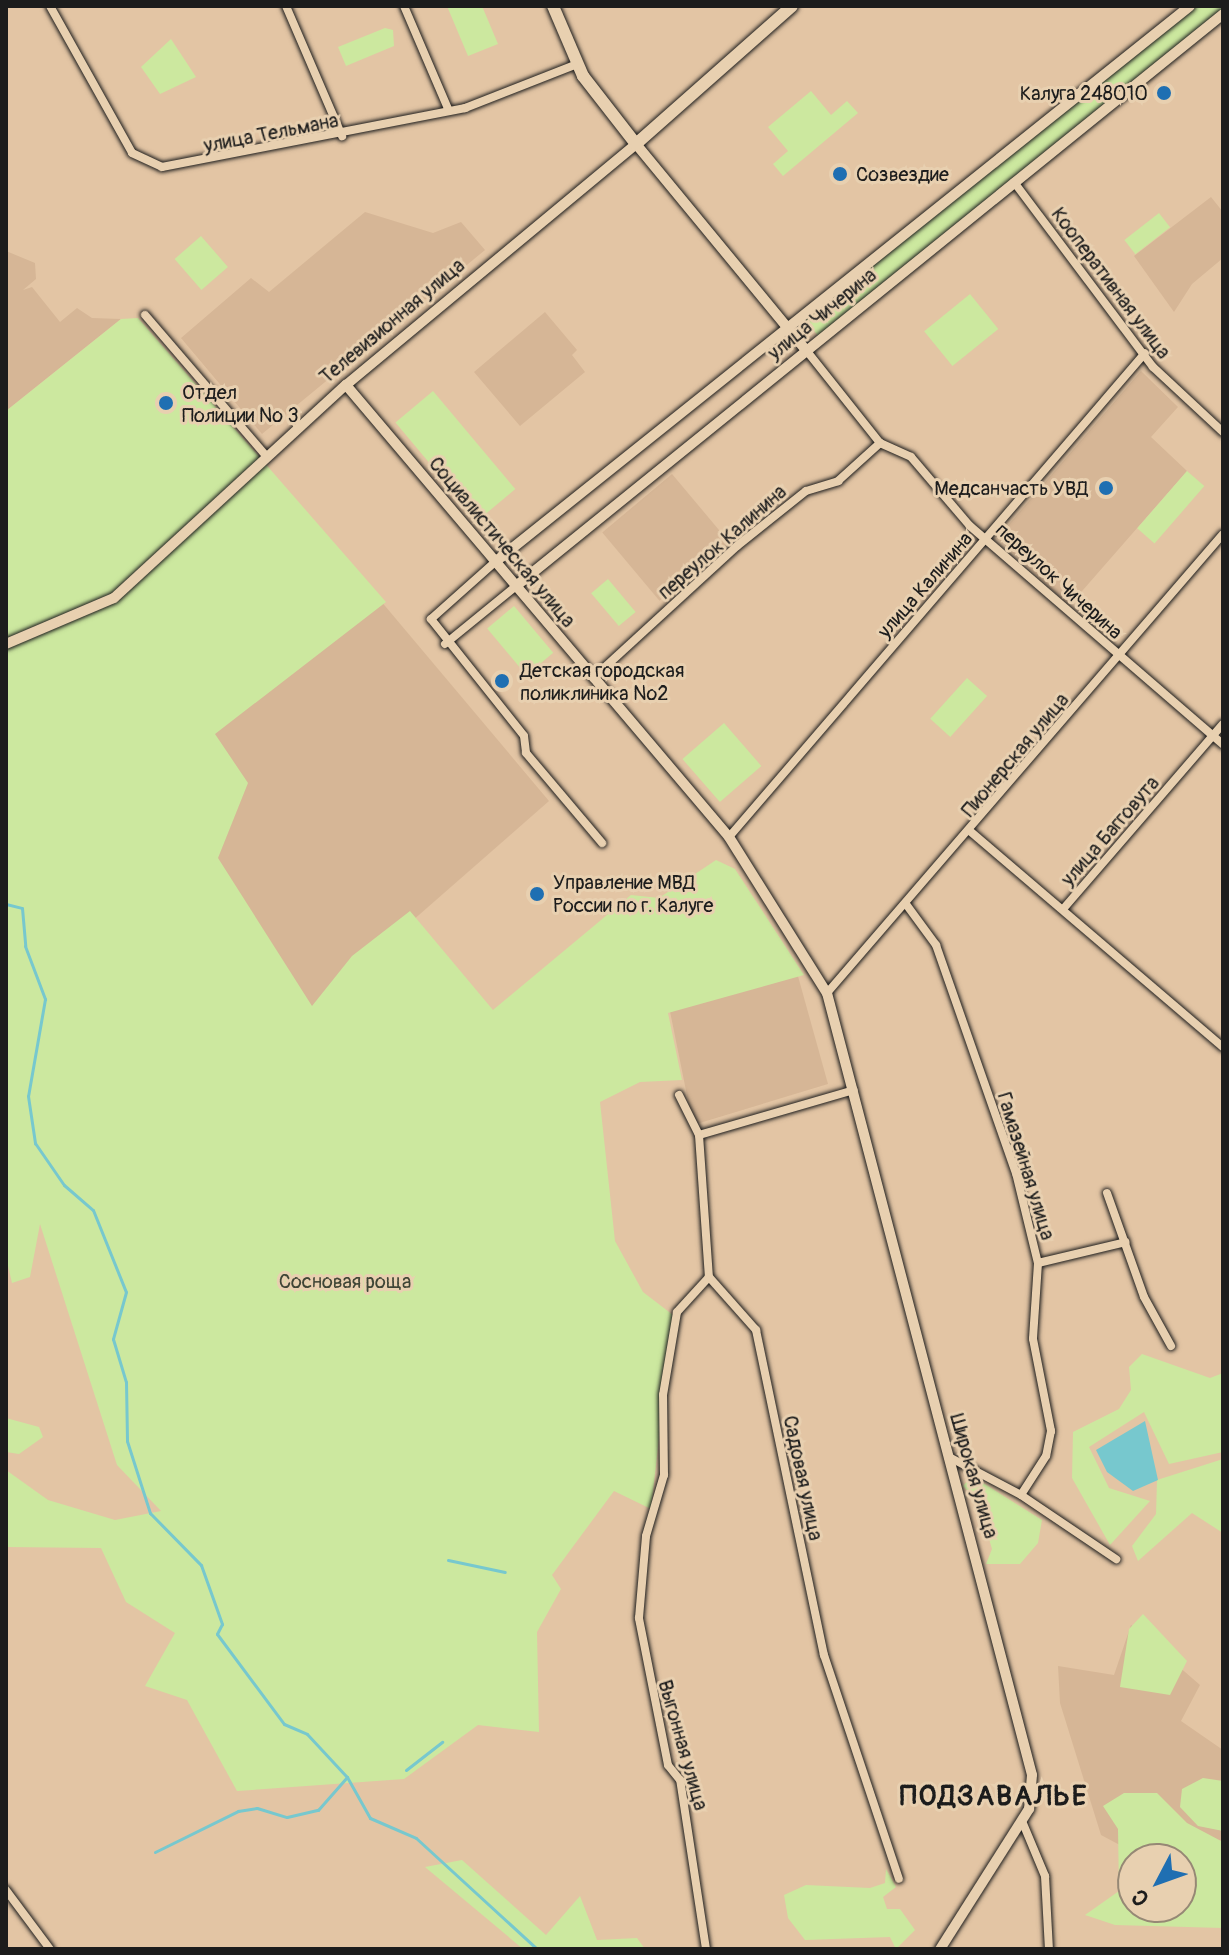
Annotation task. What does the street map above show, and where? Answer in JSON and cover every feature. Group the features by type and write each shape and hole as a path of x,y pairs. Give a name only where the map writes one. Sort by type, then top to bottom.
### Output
{"main road":[{"path":"553,6 577,64 636,144"},
{"name":"Телевизионная улица","path":"636,144 792,6"}],"street":[{"name":"улица Тельмана","path":"50,6 140,160 174,167 342,136 449,111 577,64"},
{"path":"286,6 342,136"},
{"path":"404,6 449,111"},
{"name":"улица Чичерина","path":"1190,6 495,562 431,619 445,644 1223,14"},
{"name":"переулок Чичерина","path":"636,144 880,443 911,457 985,540 1223,744"},
{"name":"Телевизионная улица","path":"6,644 114,598 346,385 636,144"},
{"name":"Кооперативная улица","path":"1014,182 1145,353 1223,432"},
{"path":"145,315 267,457"},
{"name":"улица Калинина","path":"729,837 1145,353"},
{"name":"Социалистическая улица","path":"346,385 729,837 827,993"},
{"name":"переулок Калинина","path":"593,678 737,546 806,491 838,481 880,443"},
{"name":"Пионерская улица","path":"827,993 971,832 1223,534"},
{"path":"445,644 602,843"},
{"name":"улица Багговута","path":"1223,724 1064,908 1223,1047"},
{"path":"971,832 1064,908"},
{"name":"Гамазейная улица","path":"906,904 936,945 1016,1173 1038,1263 1033,1339 1051,1431 1046,1456 1021,1495"},
{"name":"Широкая улица","path":"827,993 1032,1775 1022,1821 940,1949"},
{"path":"699,1135 854,1090"},
{"path":"679,1095 699,1135 709,1277"},
{"path":"1107,1193 1144,1297 1171,1346"},
{"path":"1038,1263 1126,1242"},
{"name":"Садовая улица","path":"709,1277 756,1330 824,1655 899,1879"},
{"name":"Выгонная улица","path":"706,1949 680,1780 668,1765 639,1618 646,1536 664,1475 663,1395 677,1312 709,1277"},
{"path":"949,1457 1021,1495 1116,1559"},
{"path":"1022,1821 1045,1876 1049,1949"},
{"path":"6,1890 50,1949"}],"shaded area":[{"path":"1211,197 1223,212 1223,258 1192,284 1174,312 1134,256"},
{"path":"365,212 433,233 461,222 485,250 262,434 181,338 251,278 269,292"},
{"path":"6,251 35,263 36,279 23,290 32,287 60,322 77,308 92,318 121,319 6,411"},
{"path":"545,312 577,350 572,355 585,372 520,426 474,372"},
{"name":"Медсанчасть УВД","path":"1141,371 1178,407 1151,437 1187,471 1069,606 997,538"},
{"path":"672,474 729,542 659,601 602,532"},
{"path":"359,575 549,801 307,1013 195,845 116,640"},
{"path":"660,962 796,969 828,1084 693,1125"},
{"path":"1131,1625 1200,1685 1181,1721 1223,1750 1223,1841 1169,1834 1151,1843 1117,1844 1101,1835 1060,1703 1058,1666 1114,1675"}],"green space":[{"path":"447,6 482,6 498,44 468,56"},
{"path":"1190,6 1223,6 1223,15 820,338 801,315"},
{"path":"385,28 393,30 394,46 346,66 338,47"},
{"path":"171,39 196,77 160,94 141,67"},
{"path":"811,91 831,115 847,101 858,113 783,176 773,164 788,151 768,127"},
{"path":"1159,213 1170,227 1135,254 1124,240"},
{"path":"201,236 228,267 201,290 175,259"},
{"path":"970,294 998,329 952,366 924,331"},
{"name":"Сосновая роща","path":"138,318 386,602 215,734 248,783 218,858 312,1006 352,956 410,911 493,1010 631,895 659,898 716,860 735,869 804,975 668,1013 682,1080 640,1082 600,1102 615,1241 643,1292 673,1315 651,1509 614,1491 552,1575 561,1589 537,1632 539,1732 478,1725 404,1779 237,1791 187,1700 145,1686 175,1633 126,1602 101,1548 6,1547 6,1470 48,1500 115,1520 161,1511 117,1465 40,1224 30,1277 12,1283 6,1257 6,411 121,319"},
{"path":"433,391 515,489 478,521 395,422"},
{"path":"1187,471 1204,486 1154,543 1137,528"},
{"path":"608,579 636,612 619,626 591,593"},
{"path":"514,606 553,653 526,675 487,628"},
{"path":"967,678 987,696 950,737 930,719"},
{"path":"724,723 761,766 720,802 682,759"},
{"path":"1142,1354 1210,1378 1223,1373 1223,1452 1169,1464 1144,1412 1089,1447 1109,1488 1150,1501 1110,1545 1072,1478 1073,1432 1119,1409 1131,1390 1129,1367"},
{"path":"6,1418 39,1427 43,1437 19,1454 6,1452"},
{"path":"1223,1459 1223,1533 1192,1513 1138,1561 1132,1546 1156,1514 1157,1480"},
{"path":"972,1476 1042,1520 1038,1543 1020,1564 986,1564 992,1549 978,1501 963,1486"},
{"path":"1143,1614 1187,1661 1170,1695 1120,1687 1129,1629"},
{"path":"1203,1778 1223,1781 1223,1831 1198,1826 1180,1807 1182,1789"},
{"path":"1124,1793 1157,1793 1187,1823 1223,1842 1223,1928 1115,1925 1085,1915 1117,1892 1117,1923 1197,1923 1197,1843 1118,1843 1118,1829 1103,1806"},
{"path":"462,1860 546,1935 580,1896 597,1940 637,1938 645,1949 523,1949 425,1867"},
{"path":"886,1869 896,1887 883,1897 887,1909 900,1909 915,1930 896,1949 890,1937 805,1940 788,1918 784,1895 806,1885 870,1888 885,1883"}],"water":[{"path":"1145,1421 1158,1480 1133,1491 1107,1472 1096,1450"}],"waterway":[{"path":"6,904 22,908 25,946 45,999 28,1096 35,1143 64,1185 93,1210 126,1292 113,1339 126,1382 127,1441 150,1513 201,1565 222,1624 217,1634 284,1724 307,1734 347,1777 370,1818 416,1838 537,1949"},
{"path":"448,1560 505,1572"},
{"path":"406,1770 442,1742"},
{"path":"155,1852 238,1811 257,1808 287,1817 318,1810 347,1777"}],"place":[{"name":"Калуга 248010","path":"1164,93"},
{"name":"Созвездие","path":"840,174"},
{"name":"Отдел Полиции № 3","path":"166,403"},
{"name":"Медсанчасть УВД","path":"1106,488"},
{"name":"Детская городская поликлиника №2","path":"502,681"},
{"name":"Управление МВД России по г. Калуге","path":"537,894"}],"district":[{"name":"ПОДЗАВАЛЬЕ","path":"994,1797"}]}
